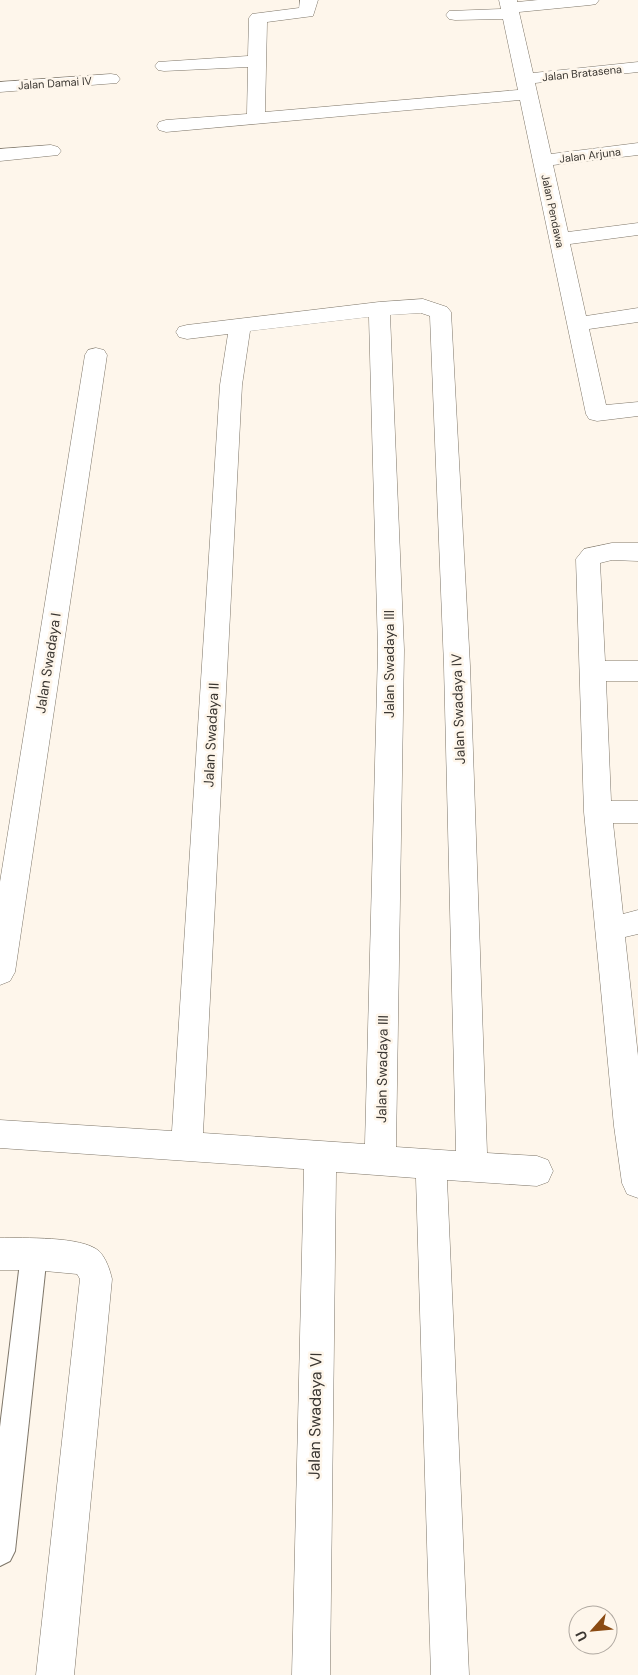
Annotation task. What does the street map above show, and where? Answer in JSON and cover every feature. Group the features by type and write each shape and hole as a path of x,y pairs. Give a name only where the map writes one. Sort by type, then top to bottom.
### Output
{"street":[{"path":"256,118 258,18 307,12 310,0"},
{"path":"455,15 510,7 590,0"},
{"name":"Jalan Pendawa","path":"510,7 597,414 638,409"},
{"path":"164,66 256,61"},
{"name":"Jalan Bratasena","path":"166,126 256,118 527,87 638,67"},
{"name":"Jalan Damai IV","path":"0,87 111,79"},
{"name":"Jalan Arjuna","path":"543,161 638,149"},
{"path":"0,155 51,151"},
{"path":"559,239 638,229"},
{"name":"Jalan Swadaya IV","path":"379,309 423,306 440,312 457,666 472,1167"},
{"path":"187,332 379,309"},
{"name":"Jalan Swadaya III","path":"379,309 391,650 380,1160"},
{"path":"578,324 638,315"},
{"name":"Jalan Swadaya II","path":"187,1145 231,385 240,325"},
{"name":"Jalan Swadaya I","path":"0,972 96,355"},
{"path":"638,552 600,553 592,555 588,559 598,812 634,1125 638,1183"},
{"path":"591,671 638,672"},
{"path":"598,812 638,812"},
{"path":"610,929 638,922"},
{"path":"0,1134 187,1145 320,1157 537,1171"},
{"name":"Jalan Swadaya VI","path":"311,1675 320,1157"},
{"path":"431,1164 450,1675"},
{"path":"0,1254 34,1254 83,1259 95,1271 96,1279 55,1675"}],"lane":[{"path":"0,1551 34,1254"}]}
